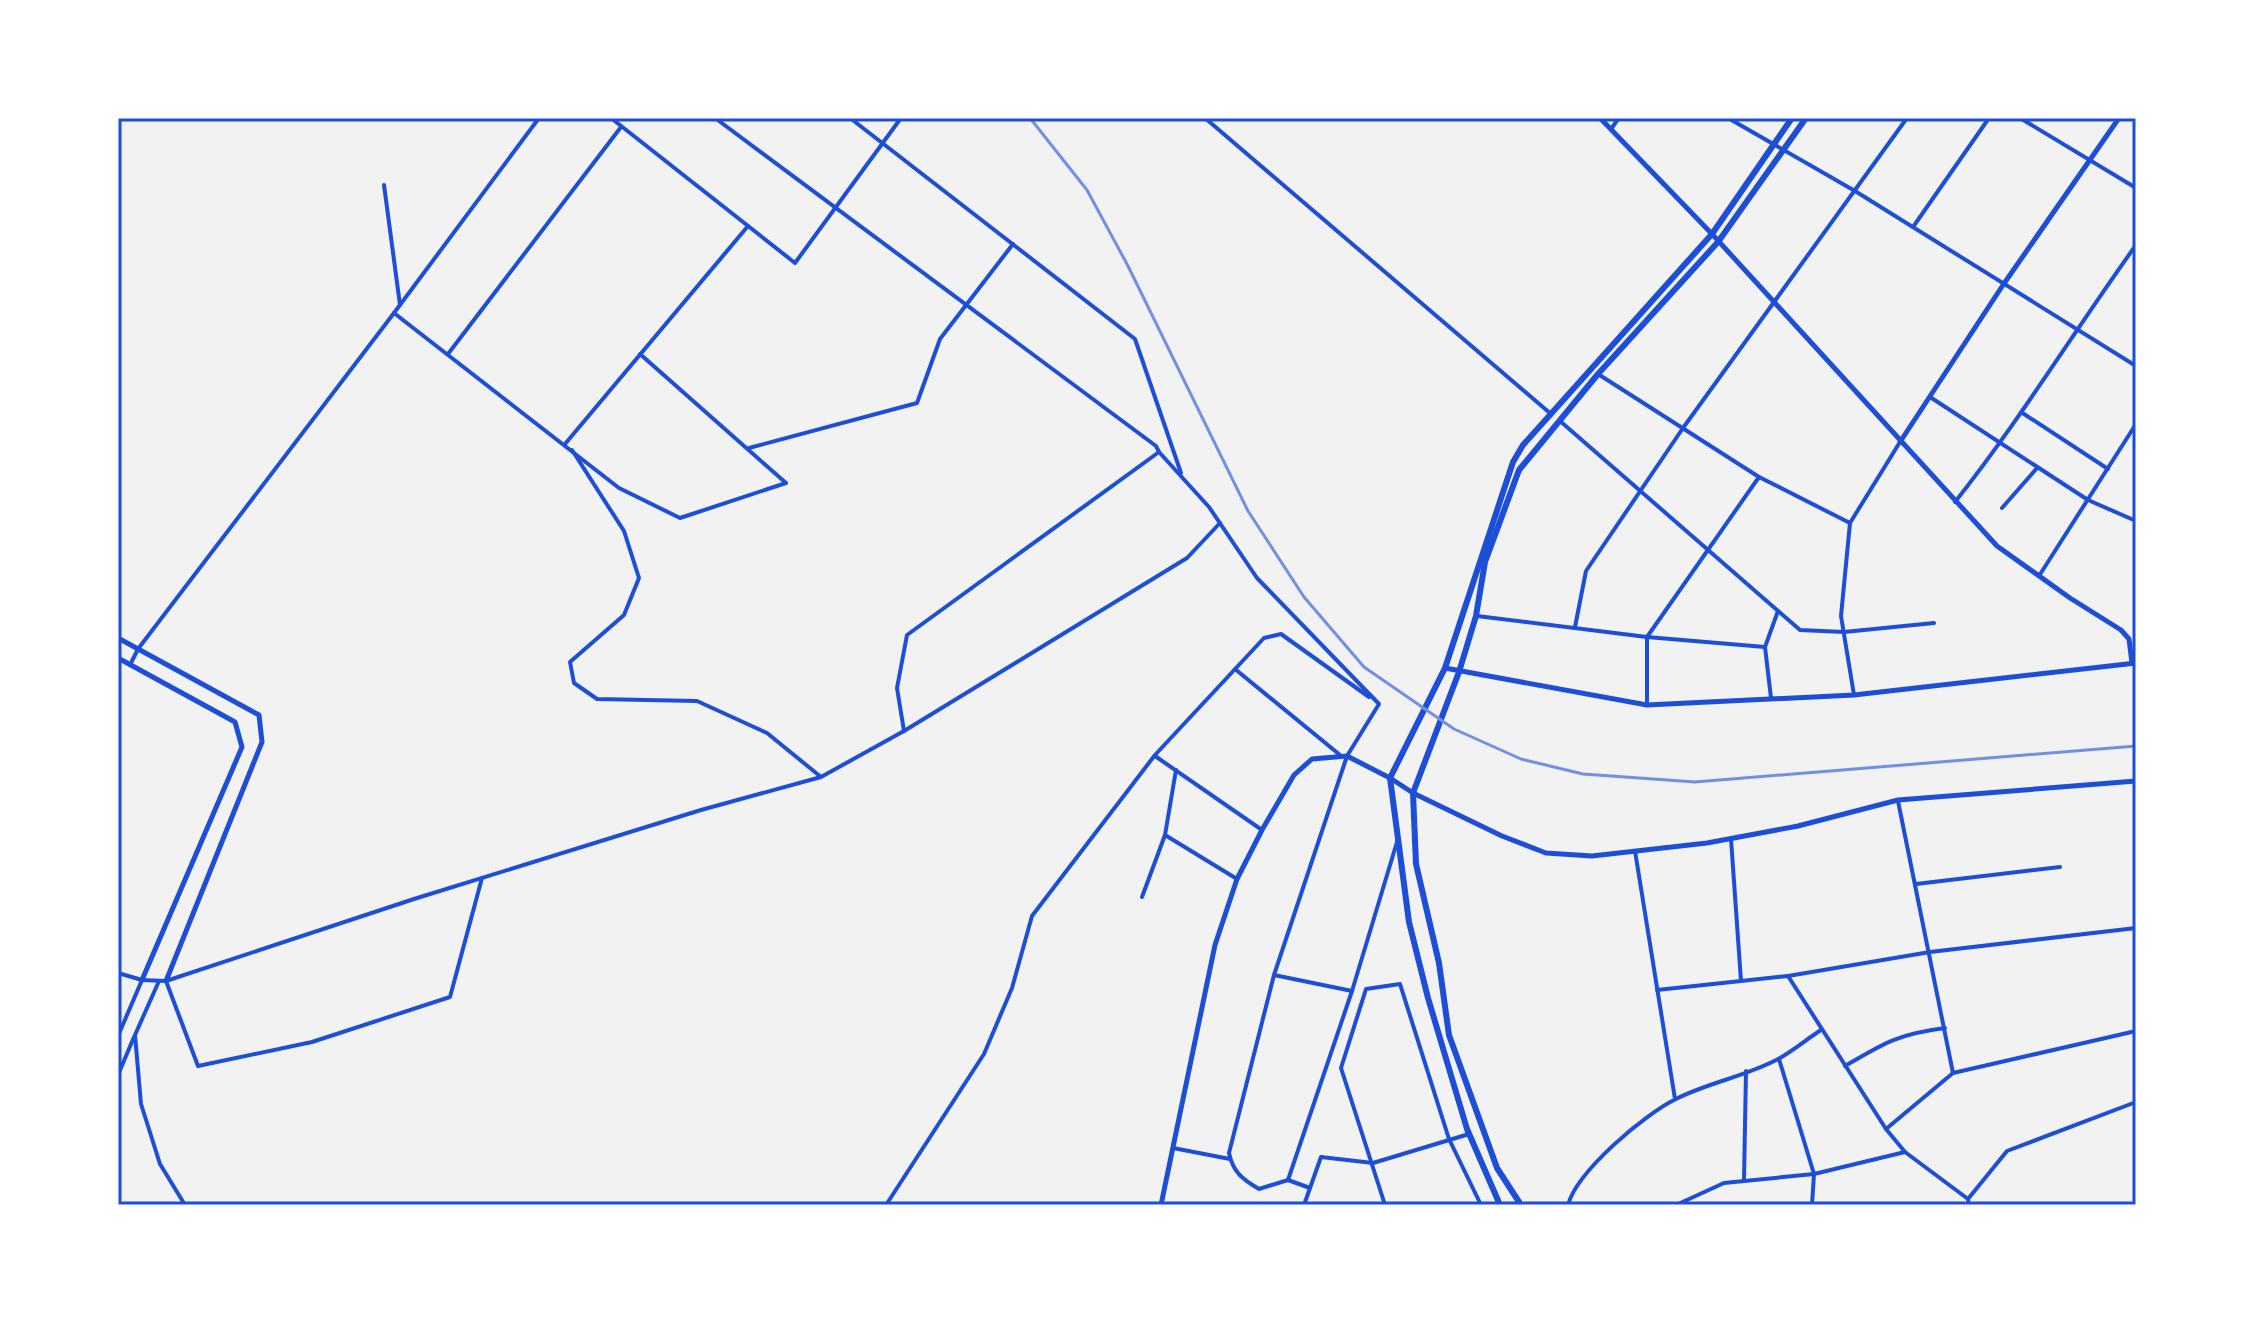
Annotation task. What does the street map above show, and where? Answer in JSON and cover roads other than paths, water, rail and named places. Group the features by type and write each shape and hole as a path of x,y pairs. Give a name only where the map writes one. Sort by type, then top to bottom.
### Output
{"main road":[{"path":"1500,1205 1469,1134 1440,1047 1409,922 1390,778 1445,668 1513,462 1523,445 1712,234 1792,118"},
{"path":"1521,1205 1497,1168 1449,1035 1439,963 1416,864 1413,793 1459,672 1476,616 1485,562 1519,470 1598,374 1718,242 1806,118"}],"street":[{"path":"130,665 138,649 539,118"},
{"path":"611,118 795,263 901,118"},
{"path":"715,118 1156,446 1220,523 1257,578 1379,704"},
{"path":"850,118 1135,339 1182,475"},
{"path":"1205,118 1551,414"},
{"path":"1445,668 1647,705 1854,695 2134,663 2129,639 2121,630 1997,546 1712,234 1600,118"},
{"path":"1611,129 1619,118"},
{"path":"1728,118 1855,191 2136,366"},
{"path":"1575,627 1586,571 1639,490 1907,118"},
{"path":"1913,227 1989,118"},
{"path":"2020,118 2136,188"},
{"path":"1854,695 1841,616 1850,523 2003,285 2118,119"},
{"path":"448,354 622,127"},
{"path":"384,185 400,305"},
{"path":"565,444 748,226"},
{"path":"748,448 917,403 940,339 1013,244"},
{"path":"1955,502 2001,444 2136,245"},
{"path":"394,313 619,488 680,518 786,483 640,354"},
{"path":"1598,374 1759,477 1850,523"},
{"path":"1930,397 2088,500 2136,521"},
{"path":"2021,412 2108,469"},
{"path":"1559,420 1800,630 1844,632 1934,623"},
{"path":"2039,576 2136,424"},
{"path":"572,450 624,531 639,578 624,615 570,662 574,683 597,699 697,701 767,733 821,777"},
{"path":"904,731 897,688 907,635 1159,452"},
{"path":"2002,508 2038,468"},
{"path":"1647,705 1647,637 1759,477"},
{"path":"118,973 142,980 162,981 701,810 821,777 904,731 1187,558 1220,523"},
{"path":"1771,698 1765,647 1778,611"},
{"path":"1476,616 1647,637 1765,647"},
{"path":"886,1205 984,1054 1012,988 1032,916 1155,755 1264,638 1281,634 1379,704"},
{"path":"118,638 259,715 262,742 162,981 118,1075"},
{"path":"118,658 235,722 242,747 118,1036"},
{"path":"1235,669 1343,756 1502,836 1546,853 1592,856 1731,838 1798,826 1898,800 2136,781"},
{"path":"1310,1188 1288,1180 1259,1189 1240,1177 1232,1166 1229,1153 1274,975 1343,756 1379,704"},
{"path":"1155,755 1262,830"},
{"path":"1161,1205 1215,945 1237,879 1294,775 1312,759 1343,756"},
{"path":"1142,897 1165,835 1176,770"},
{"path":"1898,800 1953,1073"},
{"path":"1165,835 1237,879"},
{"path":"1288,1180 1352,991 1398,838"},
{"path":"1731,838 1741,981"},
{"path":"1635,851 1675,1099"},
{"path":"1916,884 2060,867"},
{"path":"162,981 198,1066 312,1042 450,997 482,878"},
{"path":"1657,990 1788,976 1930,952 2136,928"},
{"path":"1274,975 1352,991"},
{"path":"1788,976 1886,1129 1905,1152 1969,1202 2007,1151 2136,1102"},
{"path":"1385,1205 1341,1068 1366,989 1400,984 1449,1139 1481,1205"},
{"path":"1845,1066 1909,1032 1945,1028"},
{"path":"1568,1205 1570,1196 1599,1159 1675,1099 1779,1059 1821,1030"},
{"path":"1886,1129 1953,1073 2136,1031"},
{"path":"135,1035 141,1104 160,1164 185,1205"},
{"path":"1779,1059 1814,1174 1812,1205"},
{"path":"1744,1180 1746,1071"},
{"path":"1304,1205 1321,1157 1373,1163 1469,1134"},
{"path":"1173,1148 1230,1159"},
{"path":"1676,1205 1724,1183 1814,1174 1905,1152"}],"railway":[{"path":"1030,118 1087,190 1128,266 1248,511 1304,597 1364,667 1454,729 1521,759 1583,774 1695,782 2136,746"}]}
